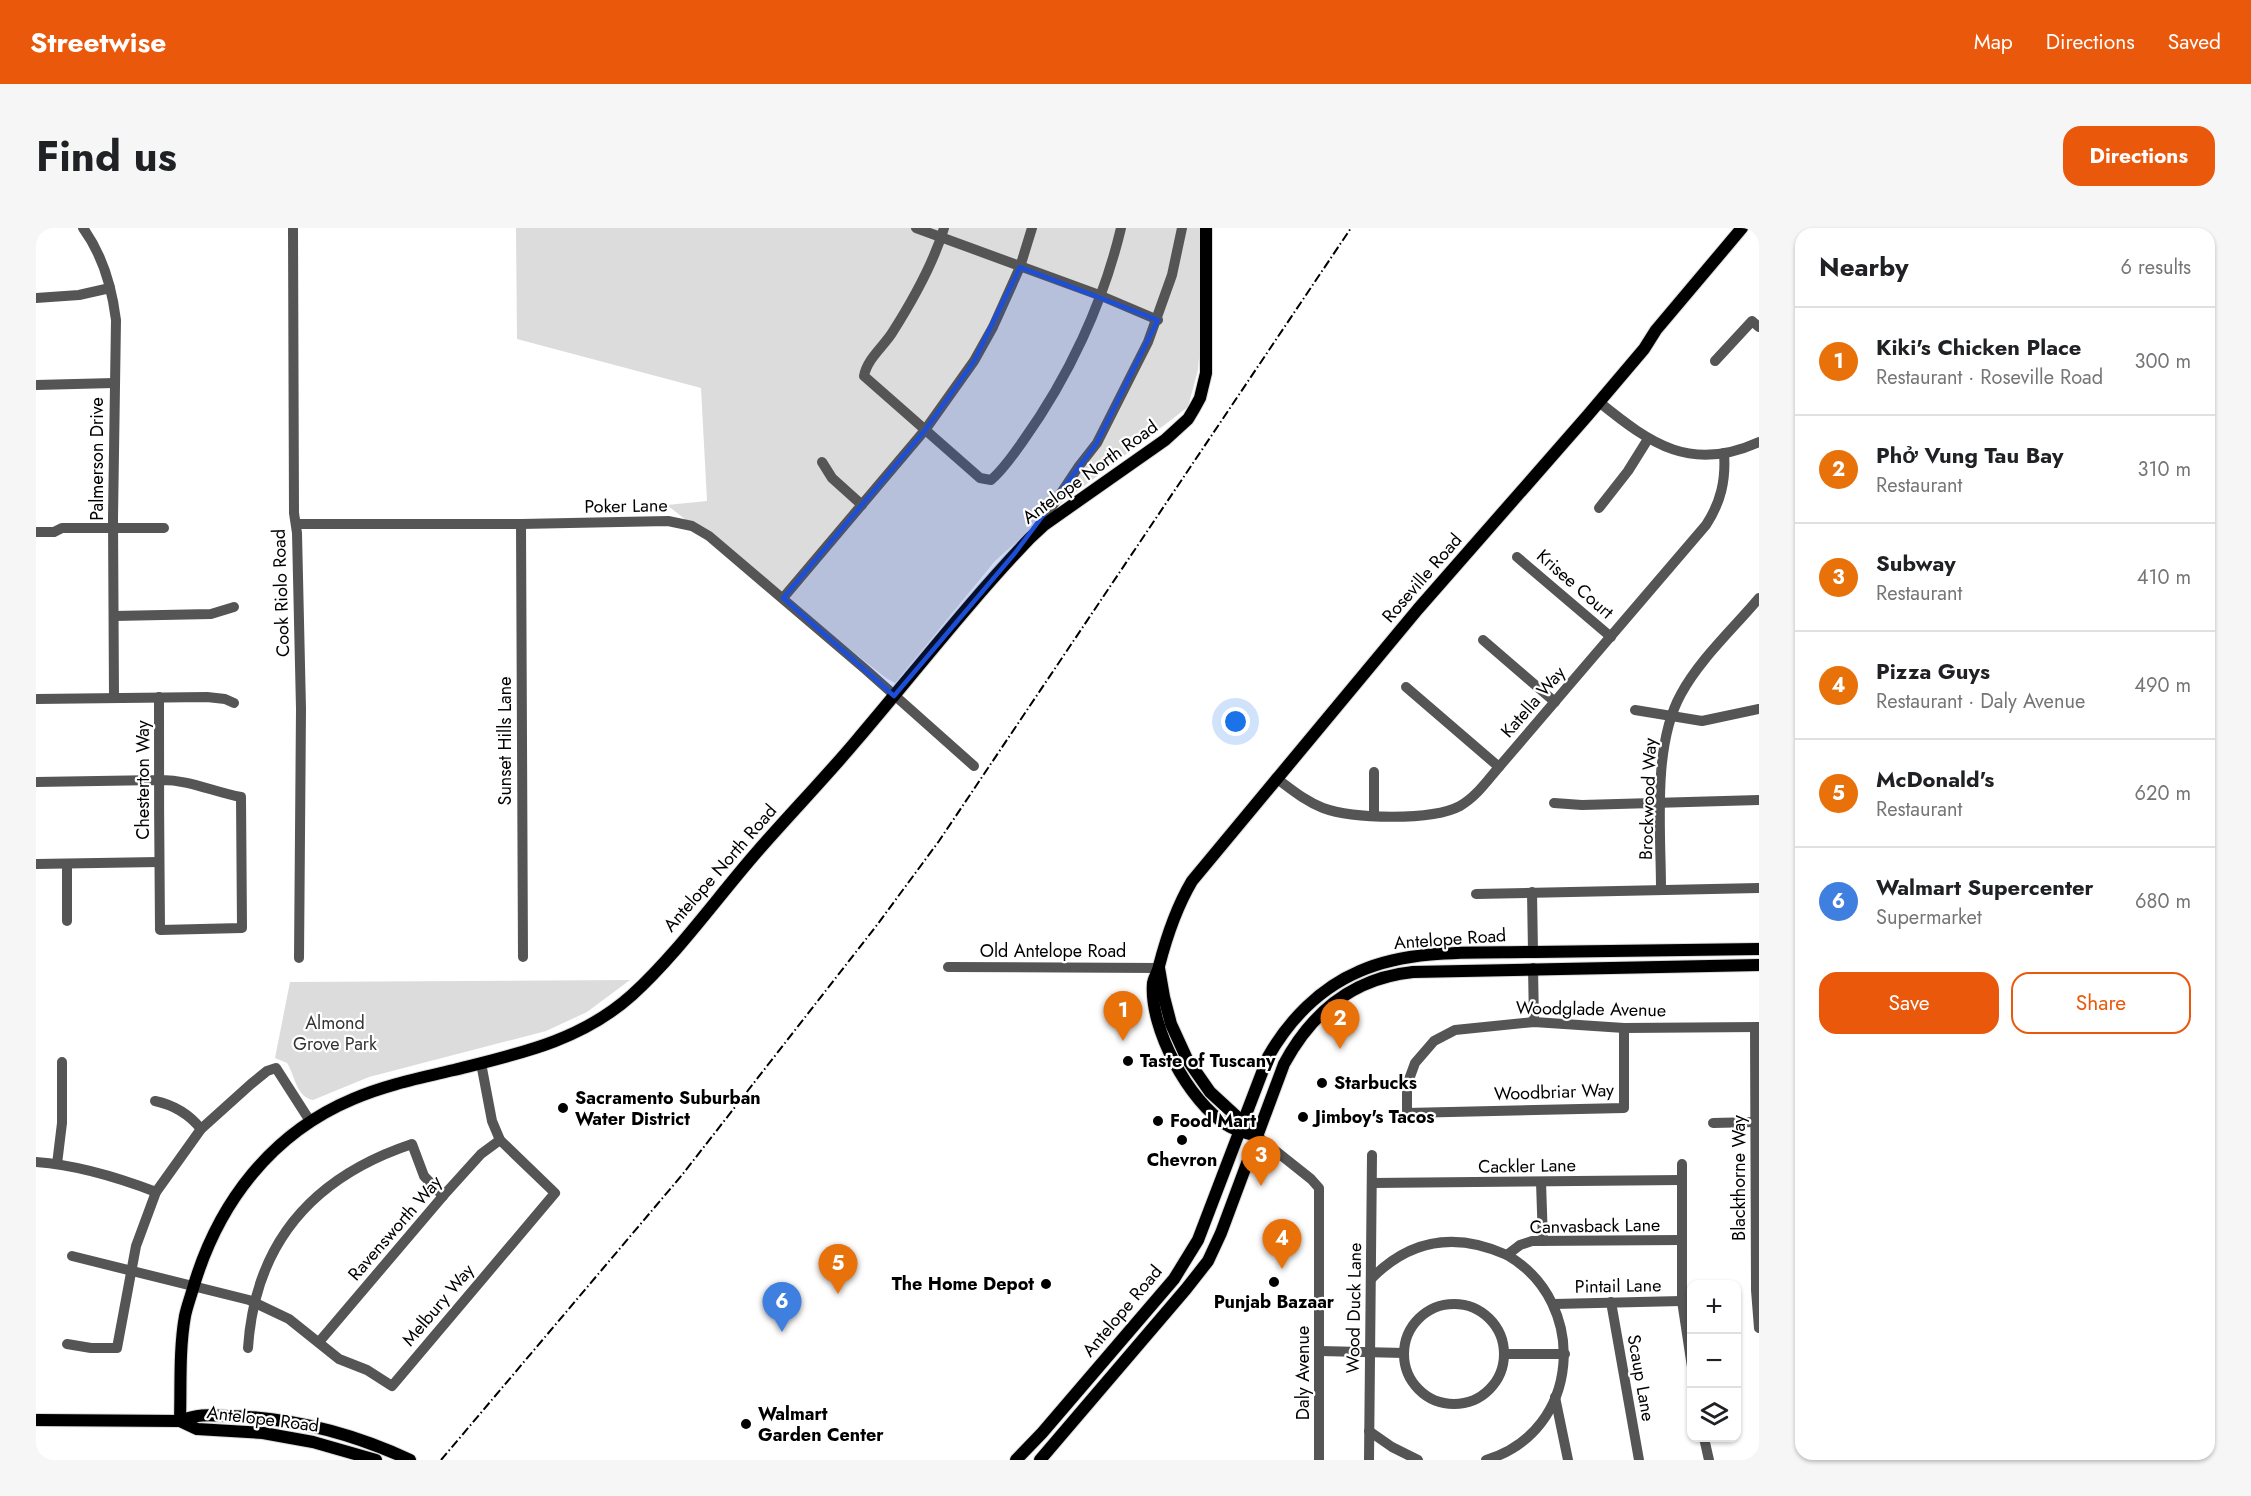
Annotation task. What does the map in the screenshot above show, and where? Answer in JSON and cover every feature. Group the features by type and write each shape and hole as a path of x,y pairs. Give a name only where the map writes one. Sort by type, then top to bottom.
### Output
{"main road":[{"name":"Antelope North Road","path":"180,1421 182,1337 185,1314 208,1244 233,1198 263,1161 310,1121 339,1106 375,1090 556,1042 597,1021 629,997 656,970 1015,553 1034,534 1165,440 1188,419 1200,398 1206,373 1206,228"},
{"name":"Roseville Road","path":"1257,1136 1241,1126 1210,1092 1180,1047 1164,997 1159,968 1171,923 1192,881 1452,570 1644,349 1656,330 1742,228"},
{"name":"Antelope Road","path":"1016,1460 1067,1404 1173,1279 1191,1252 1268,1057 1282,1033 1311,1002 1346,977 1376,965 1412,957 1533,952 1759,949"},
{"path":"1533,968 1583,951"},
{"path":"1484,969 1533,952"},
{"name":"Antelope Road","path":"1040,1460 1208,1261 1223,1229 1290,1052 1312,1021 1331,1005 1360,986 1397,973 1484,969 1759,965"},
{"path":"1086,1408 1081,1403 1082,1396 1109,1364 1111,1352"},
{"path":"1036,1460 1036,1450 1066,1415 1067,1404"},
{"name":"Antelope Road","path":"36,1420 180,1421 197,1415 266,1418 334,1431 405,1458"},
{"name":"Antelope Road","path":"180,1421 197,1429 292,1437 376,1460"}],"street":[{"name":"Palmerson Drive","path":"83,228 97,251 110,288 116,320 113,528 114,698"},
{"name":"Cook Riolo Road","path":"293,228 294,513 301,709 299,958"},
{"path":"916,228 943,233 1020,267 1158,320"},
{"path":"783,598 925,430 974,362 993,327 1020,267 1032,228"},
{"path":"943,233 918,291 890,336 865,367 864,376 980,478 991,480 1001,471 1043,411 1072,359 1099,296 1121,228"},
{"path":"1034,534 1097,443 1158,320 1172,275 1182,228"},
{"path":"36,298 79,296 110,288"},
{"path":"1715,361 1752,321 1759,327"},
{"path":"36,384 114,383"},
{"path":"1599,402 1648,439 1683,452 1724,453 1759,442"},
{"path":"1599,508 1628,471 1648,439"},
{"name":"Katella Way","path":"1276,778 1301,797 1322,808 1345,814 1428,815 1449,811 1476,794 1706,525 1713,514 1724,482 1724,453"},
{"path":"822,462 832,478 862,505"},
{"name":"Poker Lane","path":"296,524 680,523 709,536 974,766"},
{"name":"Sunset Hills Lane","path":"520,524 523,957"},
{"path":"36,532 54,532 62,528 164,528"},
{"name":"Krisee Court","path":"1517,557 1611,637"},
{"name":"Brockwood Way","path":"1661,889 1664,747 1671,716 1687,684 1759,598"},
{"path":"114,616 211,614 234,607"},
{"path":"1483,640 1555,702"},
{"path":"1406,687 1499,767"},
{"name":"Chesterton Way","path":"159,697 159,780 159,862 160,930 242,928 242,797 181,781 159,780"},
{"path":"36,699 216,697 234,703"},
{"path":"1635,710 1702,720 1759,709"},
{"path":"1374,772 1374,815"},
{"path":"36,782 159,780"},
{"path":"1554,803 1661,804 1759,800"},
{"path":"36,864 159,862"},
{"path":"67,864 67,921"},
{"path":"1476,894 1759,888"},
{"path":"1532,892 1533,952"},
{"name":"Old Antelope Road","path":"948,967 1159,968"},
{"path":"1533,968 1533,1022"},
{"name":"Woodglade Avenue","path":"1407,1113 1410,1073 1418,1058 1434,1041 1455,1030 1533,1022 1624,1028 1757,1027"},
{"name":"Blackthorne Way","path":"1757,1027 1756,1290 1759,1328"},
{"name":"Woodbriar Way","path":"1407,1113 1624,1108 1624,1028"},
{"path":"57,1164 62,1123 62,1062"},
{"name":"Melbury Way","path":"72,1256 254,1302 290,1318 339,1359 367,1370 392,1386 555,1193 500,1140 492,1121 481,1063"},
{"path":"67,1344 91,1348 117,1348 124,1320 130,1271 136,1245 156,1192 201,1129 251,1084 267,1071 276,1068 310,1121"},
{"path":"155,1101 182,1111 201,1129"},
{"path":"1713,1123 1756,1122"},
{"name":"Daly Avenue","path":"1257,1136 1319,1188 1318,1460"},
{"name":"Ravensworth Way","path":"319,1342 442,1196 481,1154 500,1140"},
{"path":"248,1348 254,1302 273,1252 294,1221 319,1194 352,1169 388,1152 412,1144 424,1176 442,1196"},
{"name":"Wood Duck Lane","path":"1369,1460 1372,1155"},
{"path":"36,1162 57,1164 114,1177 156,1192"},
{"path":"1682,1164 1682,1301 1687,1334"},
{"name":"Cackler Lane","path":"1372,1184 1681,1180"},
{"path":"1541,1182 1543,1241"},
{"name":"Canvasback Lane","path":"1508,1254 1526,1242 1682,1240"},
{"path":"1371,1279 1398,1257 1421,1246 1451,1241 1479,1244 1508,1254 1526,1267 1537,1278 1554,1304 1563,1329 1565,1354 1561,1381 1555,1397 1539,1425 1530,1435 1506,1456 1486,1460"},
{"name":"Pintail Lane","path":"1554,1304 1682,1301"},
{"name":"Scaup Lane","path":"1611,1302 1639,1460"},
{"path":"1460,1305 1477,1310 1491,1321 1501,1336 1504,1354 1503,1364 1496,1381 1484,1394 1467,1402 1449,1403 1431,1398 1416,1387 1407,1371 1404,1353 1408,1335 1418,1320 1441,1306 1460,1305"},
{"path":"1320,1351 1404,1353"},
{"path":"1504,1354 1565,1354"},
{"path":"1555,1397 1568,1460"},
{"path":"1369,1431 1392,1447 1418,1460"},
{"path":"1705,1442 1709,1460"}],"highlighted area":[{"path":"1020,267 1158,320 1097,443 1015,553 894,696 783,598 925,430 974,361"}],"green space":[{"path":"516,228 1201,228 1202,317 1198,370 1188,407 1050,512 995,561 895,683 667,505 707,501 701,388 517,339"},
{"name":"Almond Grove Park","path":"630,980 587,1012 546,1031 369,1077 313,1100 307,1098 299,1090 287,1063 275,1058 290,982"}],"railway":[{"path":"441,1460 682,1175 877,925 939,841 1351,228"}],"place":[{"name":"Kiki's Chicken Place","path":"1123,1041"},
{"name":"Phở Vung Tau Bay","path":"1340,1049"},
{"name":"Taste of Tuscany","path":"1128,1061"},
{"name":"Starbucks","path":"1322,1083"},
{"name":"Sacramento Suburban Water District","path":"563,1108"},
{"name":"Jimboy's Tacos","path":"1303,1117"},
{"name":"Food Mart","path":"1158,1121"},
{"name":"Chevron","path":"1182,1140"},
{"name":"Subway","path":"1261,1186"},
{"name":"Pizza Guys","path":"1282,1269"},
{"name":"Punjab Bazaar","path":"1274,1282"},
{"name":"The Home Depot","path":"1046,1284"},
{"name":"McDonald's","path":"838,1294"},
{"name":"Walmart Supercenter","path":"782,1332"},
{"name":"Walmart Garden Center","path":"746,1424"}]}
